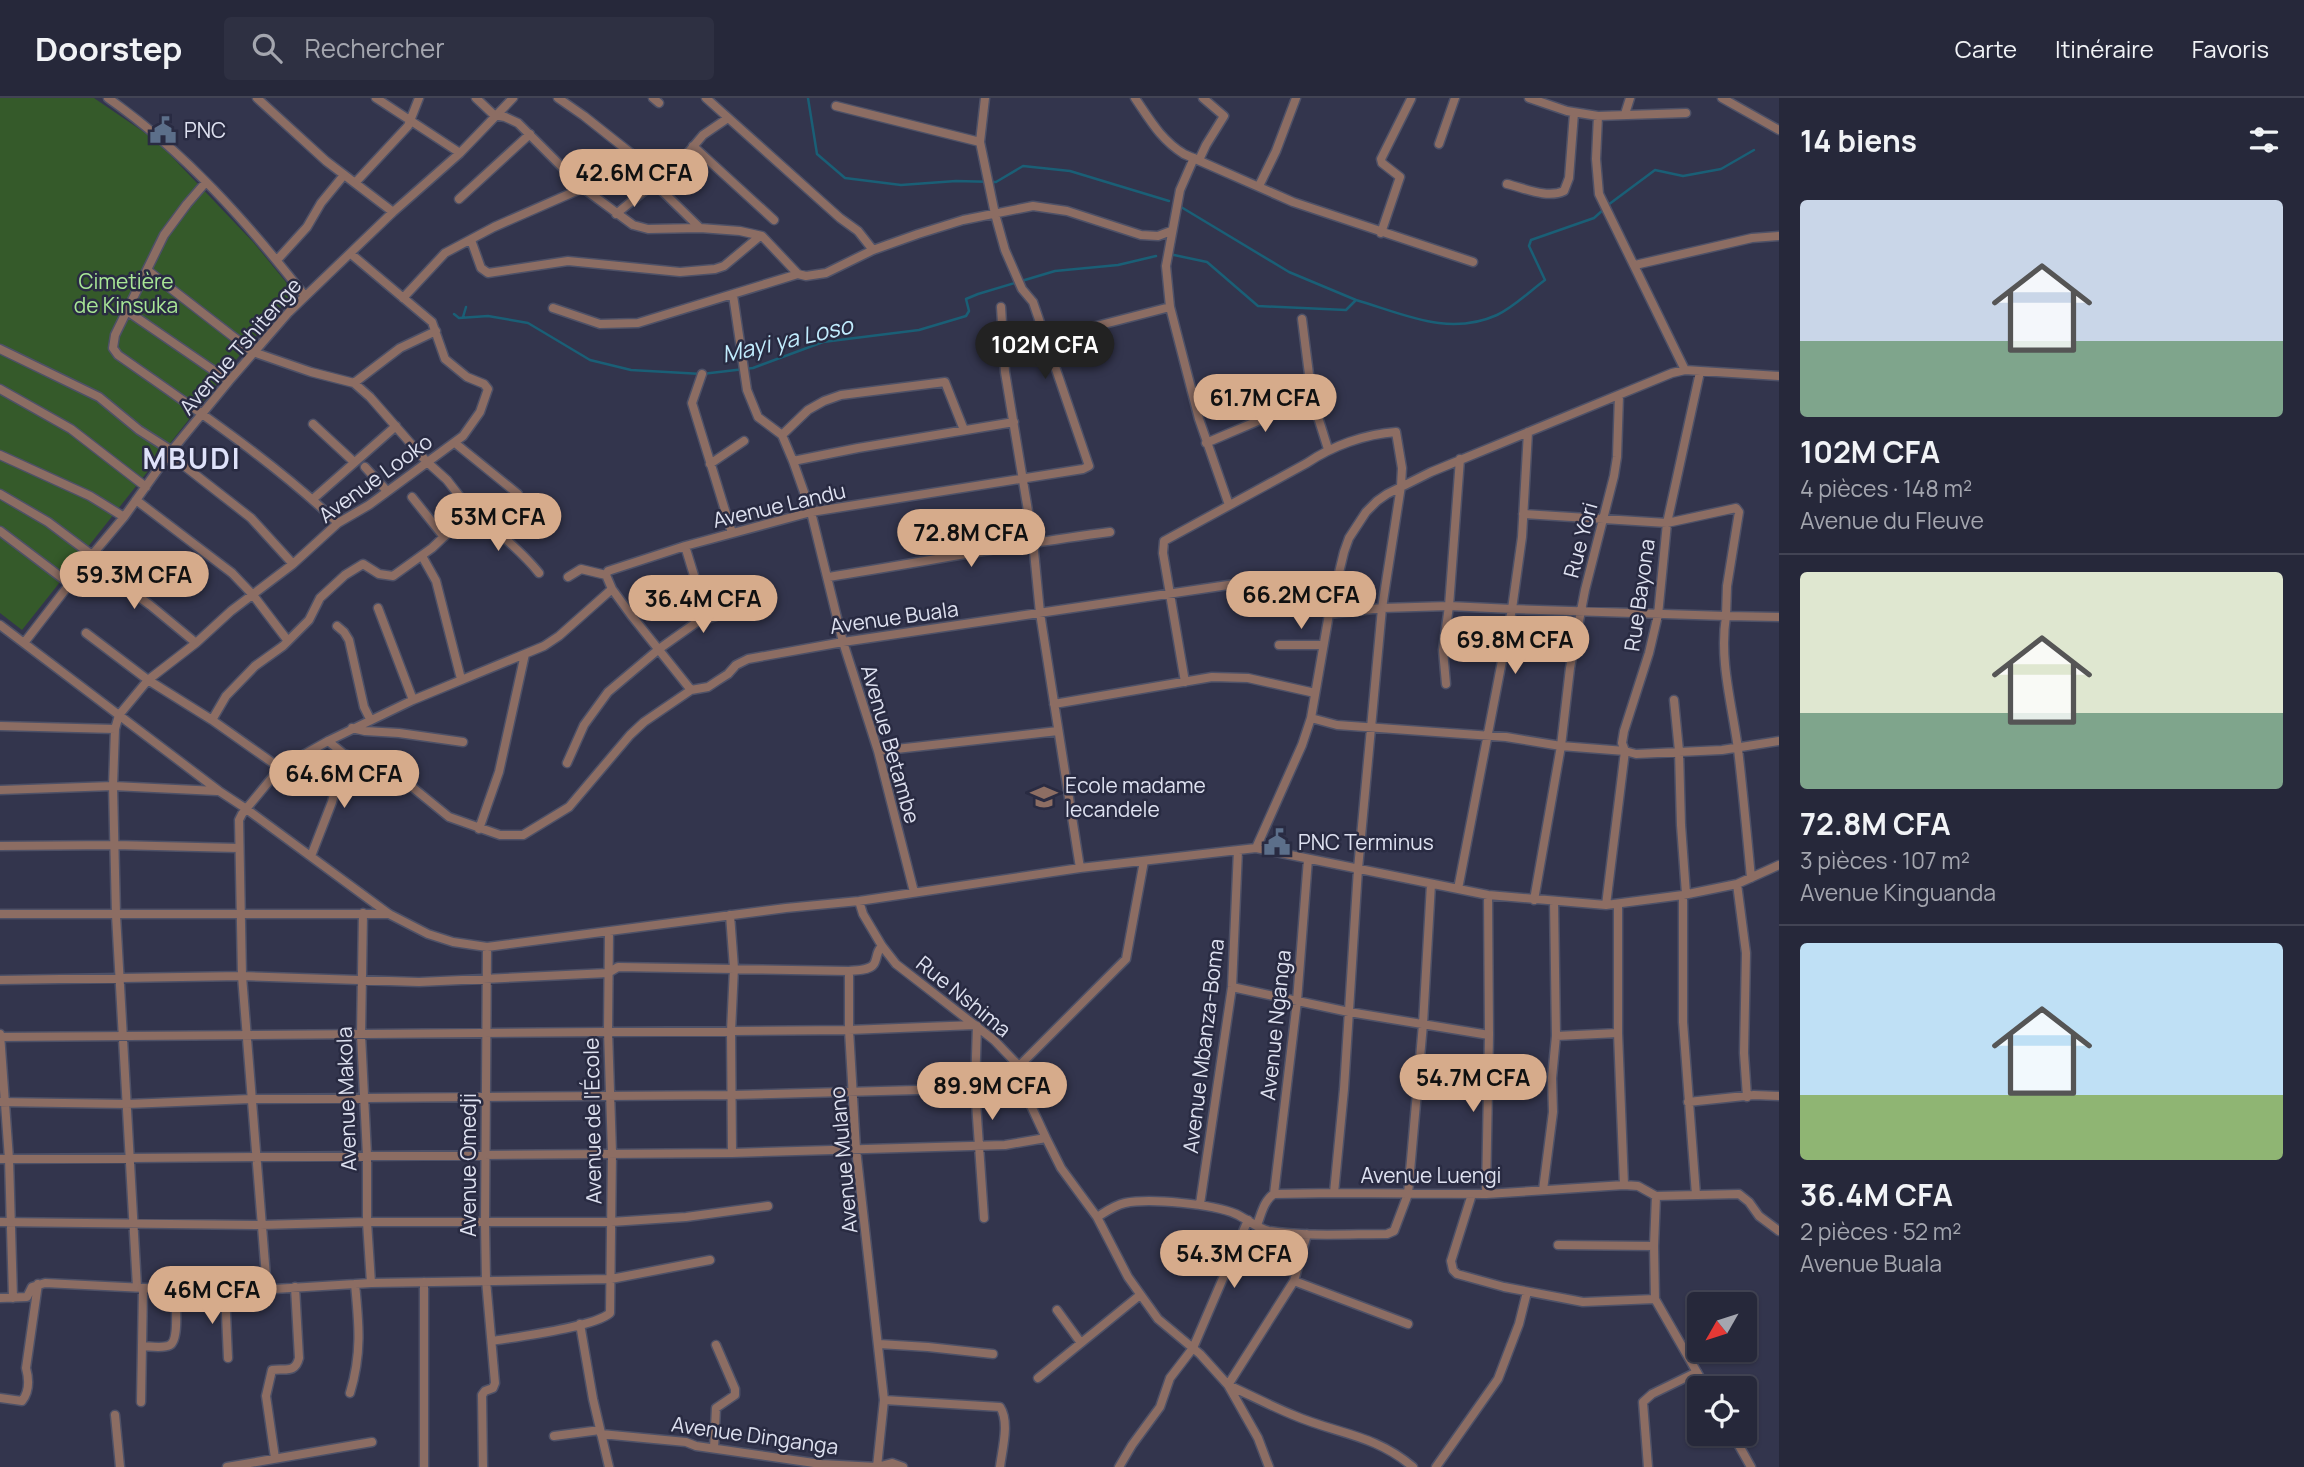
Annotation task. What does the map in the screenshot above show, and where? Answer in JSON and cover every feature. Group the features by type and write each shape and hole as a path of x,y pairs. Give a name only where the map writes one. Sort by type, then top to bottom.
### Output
{"street":[{"path":"108,98 169,144 256,234 305,296"},
{"path":"257,98 326,161 393,212"},
{"path":"376,98 460,153"},
{"path":"355,183 408,126 419,98"},
{"path":"476,98 494,115 513,120 530,134 583,188 616,215 640,228 700,228 740,231 760,236 768,241 797,274"},
{"name":"Avenue Tshitenge","path":"24,643 124,517 170,453 253,352 305,296 460,153 513,98"},
{"path":"558,98 632,154 655,184 700,228"},
{"path":"706,98 839,218 858,231 873,250"},
{"path":"985,98 980,142 995,214 1005,250 1022,289 1033,302 1046,339 1170,307"},
{"path":"1135,98 1156,130 1174,148 1196,159 1293,202 1473,262"},
{"path":"1203,98 1224,116 1224,120 1196,159 1180,190 1166,267 1170,307 1206,443 1229,505"},
{"path":"1259,187 1296,98"},
{"path":"1439,144 1455,98"},
{"path":"1530,98 1574,113 1598,116 1686,113"},
{"path":"1625,114 1630,98"},
{"path":"1722,98 1779,130"},
{"path":"1381,233 1400,177 1382,163 1381,159 1411,99"},
{"path":"836,106 980,142"},
{"path":"1507,184 1549,195 1564,191 1569,178 1574,113"},
{"path":"1598,116 1598,188 1685,370"},
{"path":"616,215 681,161 703,135 728,118"},
{"path":"459,199 530,134"},
{"path":"693,146 774,220"},
{"path":"277,260 307,227 321,203 344,175"},
{"path":"206,182 164,235 127,311 113,348 118,355 234,436 313,499 338,523"},
{"path":"403,298 445,253 583,188"},
{"path":"553,308 600,324 638,323 797,274 806,276 826,273 873,250 963,220 1033,206 1067,211 1141,235 1157,236 1171,231"},
{"path":"471,240 481,268 488,273 568,261 680,272 724,266 760,236"},
{"path":"1635,265 1752,238 1779,236"},
{"name":"Avenue Looko","path":"119,715 148,680 293,564 338,523 455,443 480,412 488,389 484,384 467,377 445,359 432,322 351,254"},
{"path":"147,271 253,352 311,372 354,383 447,480 469,513 481,517 530,561 539,573"},
{"path":"733,295 747,390 758,417 782,435 808,410 841,395 945,382 964,430"},
{"path":"1001,307 1005,373 1033,541 1040,614 1080,868"},
{"path":"127,311 229,381"},
{"path":"1302,319 1312,398 1328,449"},
{"path":"354,383 400,348 436,331"},
{"name":"Avenue Landu","path":"606,575 608,571 685,546 811,512 1083,470 1088,466 1046,339"},
{"path":"0,349 99,397 251,518 293,564"},
{"path":"1256,848 1311,718 1329,614 1344,552 1357,525 1377,500 1460,459 1653,380 1685,370 1779,376"},
{"name":"Rue Bayona","path":"1606,905 1625,751 1622,743 1624,731 1650,653 1658,614 1667,523 1700,372"},
{"path":"702,374 692,403 732,533"},
{"path":"0,389 71,429 146,486"},
{"name":"Rue Yori","path":"1534,900 1561,746 1570,668 1617,457 1619,395"},
{"path":"1206,443 1312,398"},
{"name":"Avenue Landu","path":"793,461 1014,422"},
{"path":"313,424 354,462"},
{"path":"313,499 396,426"},
{"path":"1185,682 1163,553 1164,541 1328,449 1396,432 1402,468 1401,486 1382,608 1358,869 1334,1193"},
{"path":"1458,889 1512,609 1523,514 1528,432"},
{"name":"Avenue Betambe","path":"782,435 811,512 843,642 878,751 914,892"},
{"path":"710,464 744,441"},
{"path":"455,443 518,494"},
{"path":"0,455 90,496 124,517"},
{"path":"1446,684 1443,650 1460,459"},
{"path":"365,467 387,491"},
{"path":"0,494 48,522 196,643"},
{"path":"412,497 444,537"},
{"path":"136,500 232,573 253,595 288,641"},
{"path":"1523,514 1667,523 1732,507 1738,509 1727,586 1723,661 1738,747 1751,878"},
{"path":"212,720 226,696 255,666 288,641 309,620 320,598 360,565 368,566 385,576 393,576 422,556 469,513"},
{"path":"0,531 69,583"},
{"path":"828,578 1033,541 1110,532"},
{"path":"685,546 707,618"},
{"path":"422,556 436,581 461,679"},
{"path":"568,577 581,569 606,575 612,589 691,690"},
{"name":"Avenue Buala","path":"328,741 344,754 406,782 449,817 500,835 523,835 561,812 579,796 644,722 691,690 708,687 748,659 843,642 1262,580"},
{"path":"267,1289 242,976 239,820 245,808 280,768 370,719 525,654 559,636 612,589"},
{"path":"1329,614 1382,608 1449,606 1779,617"},
{"path":"378,607 413,700"},
{"path":"566,763 584,725 608,692 696,622 741,608"},
{"path":"0,625 219,791 389,914 428,934 453,942 486,947 859,901 1080,868 1256,848 1488,895 1606,905 1685,895 1737,884 1775,870 1779,865"},
{"path":"337,626 349,640 364,707 370,719"},
{"path":"86,633 148,680 212,720 280,768"},
{"path":"1279,645 1323,645"},
{"path":"479,829 499,772 525,654"},
{"path":"1054,704 1212,677 1248,678 1315,693"},
{"path":"1674,700 1679,751 1678,790 1685,895 1683,1022 1696,1195"},
{"path":"119,715 113,786 116,915 128,1158 140,1288 141,1402"},
{"path":"1311,718 1337,725 1489,736 1636,754 1707,751 1779,741"},
{"path":"0,726 116,729"},
{"path":"352,728 463,742"},
{"path":"878,751 1058,731"},
{"path":"311,856 332,802 344,754"},
{"path":"0,790 113,786 219,791"},
{"path":"0,846 239,848"},
{"name":"Avenue Mbanza-Boma","path":"1200,1204 1232,988 1238,850"},
{"name":"Avenue Nganga","path":"1274,1194 1297,1001 1308,859"},
{"path":"1018,1066 1126,959 1144,861"},
{"path":"1097,1217 1122,1203 1200,1204 1217,1207 1270,1231 1307,1234 1392,1232 1396,1229 1408,1194 1423,1024 1430,884"},
{"path":"1737,884 1746,953 1744,1040 1747,1097"},
{"path":"1486,1194 1488,895"},
{"name":"Rue Nshima","path":"859,901 863,914 896,964 994,1040 1018,1066 1019,1080 1046,1138 1061,1167 1097,1217 1118,1260 1158,1319 1217,1370 1228,1385 1258,1438 1269,1467"},
{"path":"1544,1190 1553,1112 1552,1078 1556,1036 1554,901"},
{"path":"1618,904 1618,1033 1624,1185 1637,1186 1656,1195 1743,1196 1759,1216 1779,1231"},
{"name":"Avenue Makola","path":"363,913 360,1035 371,1283"},
{"path":"0,914 389,914"},
{"path":"730,915 734,968 731,1031 732,1153"},
{"name":"Avenue de l'École","path":"580,1324 607,1317 611,1309 609,932"},
{"path":"0,980 242,976 419,982 608,973 618,967 849,971 872,967 877,951 882,946"},
{"name":"Avenue Omedji","path":"483,1467 482,1395 493,1388 495,1383 486,1280 486,947"},
{"name":"Avenue Mulano","path":"849,971 849,1030 856,1149 884,1400 877,1467"},
{"path":"1232,988 1349,1012 1489,1035"},
{"path":"13,1298 11,1222 4,1159 0,1036 849,1030 976,1026 975,1087 984,1218"},
{"path":"1556,1036 1618,1033"},
{"path":"3,1102 127,1104 362,1097 733,1095 975,1087 1019,1080"},
{"path":"1688,1102 1779,1096"},
{"path":"4,1159 732,1153 1005,1145 1046,1138"},
{"name":"Avenue Luengi","path":"1274,1194 1486,1194 1624,1185"},
{"path":"1257,1225 1266,1202 1274,1194"},
{"path":"1472,1194 1451,1261 1457,1274 1527,1292 1583,1302 1655,1299"},
{"path":"1656,1195 1655,1299 1700,1376"},
{"path":"0,1222 261,1225 611,1222 686,1217 768,1206"},
{"path":"1120,1467 1132,1445 1160,1407 1170,1378 1193,1348 1248,1220"},
{"path":"1307,1234 1294,1281 1228,1385 1294,1416 1365,1437 1385,1447 1413,1467"},
{"path":"1558,1245 1654,1246"},
{"path":"0,1298 29,1296 32,1287 38,1284 225,1292 371,1283 611,1279 710,1261"},
{"path":"1294,1281 1408,1324"},
{"path":"424,1282 424,1467"},
{"path":"0,1398 22,1401 25,1396 29,1378 26,1368 38,1284"},
{"path":"350,1393 356,1374 360,1339 355,1284"},
{"path":"275,1458 266,1396 271,1370 287,1370 297,1365 299,1357 295,1287"},
{"path":"142,1346 164,1346 174,1341 175,1289"},
{"path":"225,1292 228,1358"},
{"path":"1437,1467 1498,1379 1519,1324 1527,1292"},
{"path":"1038,1377 1140,1295"},
{"path":"1058,1310 1082,1343"},
{"path":"492,1341 580,1324 593,1399 609,1467"},
{"path":"879,1344 928,1346 993,1354"},
{"path":"714,1448 716,1408 735,1395 735,1389 716,1345"},
{"path":"1648,1467 1643,1402 1652,1394 1698,1372"},
{"path":"884,1400 1000,1407 1004,1421 1000,1467"},
{"path":"115,1415 120,1467"},
{"name":"Avenue Dinganga","path":"554,1436 601,1432 686,1442 821,1465 877,1467 892,1463 903,1467"},
{"path":"228,1467 372,1442"},
{"path":"1739,1446 1751,1467"}],"green space":[{"name":"Cimetière de Kinsuka","path":"0,98 94,98 157,141 254,243 294,292 244,350 22,630 0,613"}],"waterway":[{"path":"808,98 817,154 845,178 901,185 956,181 996,182 1023,166 1070,171 1169,201"},
{"name":"Mayi ya Loso","path":"1608,205 1655,170 1683,176 1721,169 1754,150"},
{"path":"1181,207 1289,272 1356,300"},
{"name":"Mayi ya Loso","path":"1174,255 1207,262 1258,306 1346,310 1356,300 1426,321 1461,324 1497,315 1545,280 1529,246 1531,240 1594,218 1603,210"},
{"name":"Mayi ya Loso","path":"454,314 459,318 488,316 528,323 590,360 631,370 702,374 753,368 823,342 919,330 966,316 969,311 966,299 978,294 1055,271 1118,265 1156,256"},
{"path":"463,317 466,307"}],"place":[{"name":"PNC","path":"163,130"},
{"name":"Ecole madame lecandele","path":"1044,797"},
{"name":"PNC Terminus","path":"1277,842"}],"district":[{"name":"MBUDI","path":"192,458"}]}
